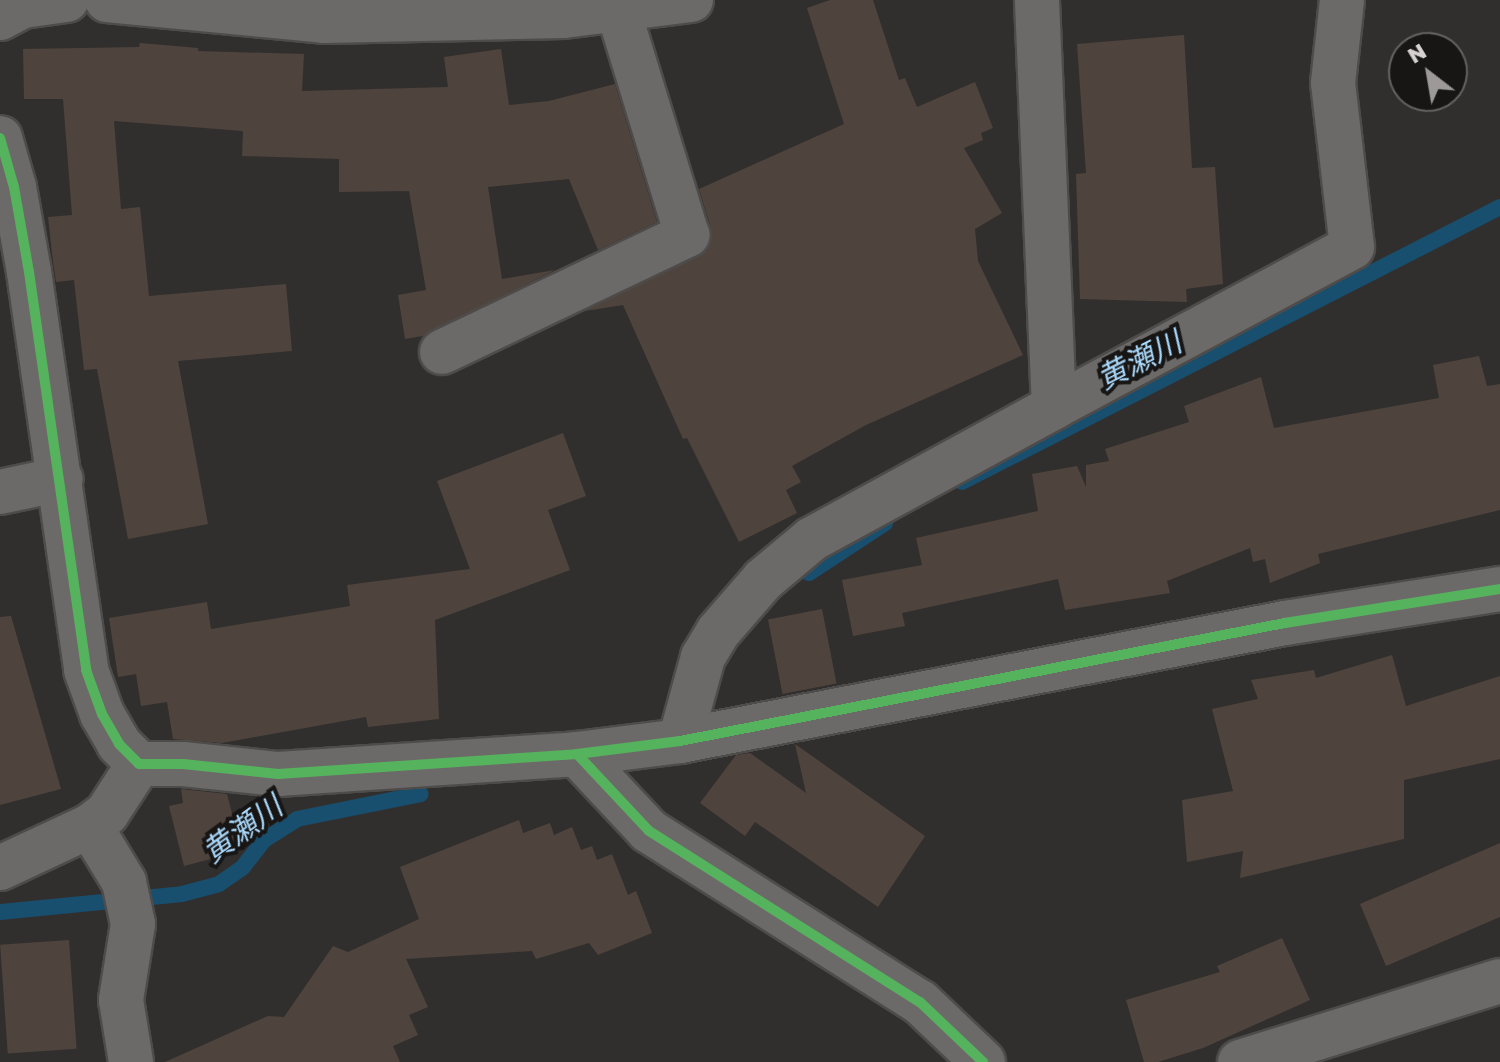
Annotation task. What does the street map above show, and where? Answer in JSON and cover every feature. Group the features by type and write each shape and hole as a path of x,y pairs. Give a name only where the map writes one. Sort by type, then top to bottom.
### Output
{"street":[{"path":"0,18 23,6 67,0"},
{"path":"107,0 324,21 564,16 691,0"},
{"path":"1037,0 1054,407"},
{"path":"680,741 703,657 718,632 763,580 812,539 1352,247 1333,83 1342,0"},
{"path":"442,352 687,235 618,10"},
{"path":"0,138 17,201 61,479 86,670 102,714 119,744 139,764 183,764 278,774 577,754 680,741 1285,623 1500,589"},
{"path":"0,492 61,479"},
{"path":"577,754 649,831 920,1002 983,1062"},
{"path":"131,1062 121,1000 133,924 124,882 99,838 107,813 139,764"},
{"path":"0,868 99,838"},
{"path":"1240,1062 1500,981"}],"building":[{"path":"830,0 873,0 899,80 905,78 917,107 975,82 993,128 981,133 983,140 964,148 1002,213 975,229 978,261 1023,355 866,425 792,466 801,482 786,490 797,513 739,542 687,438 683,439 623,305 585,311 706,251 711,228 699,189 844,124 807,8"},
{"path":"1184,35 1192,168 1215,167 1223,284 1186,289 1187,302 1080,299 1076,174 1086,173 1077,44"},
{"path":"140,43 198,48 198,51 304,54 302,91 448,87 444,57 501,49 509,105 549,101 615,84 657,222 598,250 569,179 488,187 502,279 555,270 423,336 405,339 398,295 426,290 409,191 339,192 339,159 242,156 243,131 114,121 121,209 140,207 149,296 286,284 292,351 178,361 208,524 128,539 97,369 84,370 74,280 56,282 53,262 48,217 72,215 63,99 24,99 23,49 139,47"},
{"path":"1479,356 1487,386 1500,384 1500,510 1318,554 1320,563 1270,583 1265,559 1253,562 1250,548 1167,581 1170,593 1065,610 1058,579 902,613 905,626 853,636 842,580 922,565 916,538 1038,511 1032,474 1077,466 1086,487 1086,465 1109,461 1105,449 1189,422 1184,406 1261,377 1274,428 1439,398 1433,365"},
{"path":"563,433 586,496 548,510 570,570 435,620 439,719 368,727 366,717 222,743 173,739 167,702 141,706 136,674 118,677 109,618 207,602 211,629 350,606 347,585 470,569 437,481"},
{"path":"822,609 837,684 783,694 768,619"},
{"path":"11,616 61,789 0,805 0,617"},
{"path":"1392,655 1406,706 1500,676 1500,759 1404,780 1404,839 1240,878 1243,851 1187,862 1182,800 1233,791 1212,709 1258,699 1251,680 1314,670 1316,678"},
{"path":"795,744 925,836 878,907 755,822 745,836 700,803 736,755 750,753 806,793"},
{"path":"181,789 227,794 235,825 230,826 237,852 184,866 169,806 183,803"},
{"path":"519,820 523,833 550,823 554,835 572,827 581,850 592,846 597,860 612,854 628,895 636,891 652,933 598,955 589,943 536,959 532,951 406,959 428,1007 409,1015 418,1035 393,1046 400,1062 165,1062 268,1016 284,1017 333,946 348,952 419,919 400,867"},
{"path":"1500,843 1500,917 1386,966 1360,904"},
{"path":"1282,938 1310,1000 1203,1048 1158,1062 1144,1062 1126,1000 1220,972 1217,966"},
{"path":"69,940 77,1049 8,1054 0,945"}],"waterway":[{"name":"黄瀬川","path":"962,482 1500,207"},
{"name":"黄瀬川","path":"809,573 885,523"},
{"name":"黄瀬川","path":"0,912 182,894 219,884 243,867 264,840 297,819 421,794"}],"cycle path":[{"path":"0,138 14,187 29,272 86,670 102,714 119,744 139,764 183,764 278,774 577,754 649,831 920,1002 983,1062"},
{"path":"577,754 680,741 1285,623 1500,589"}]}
